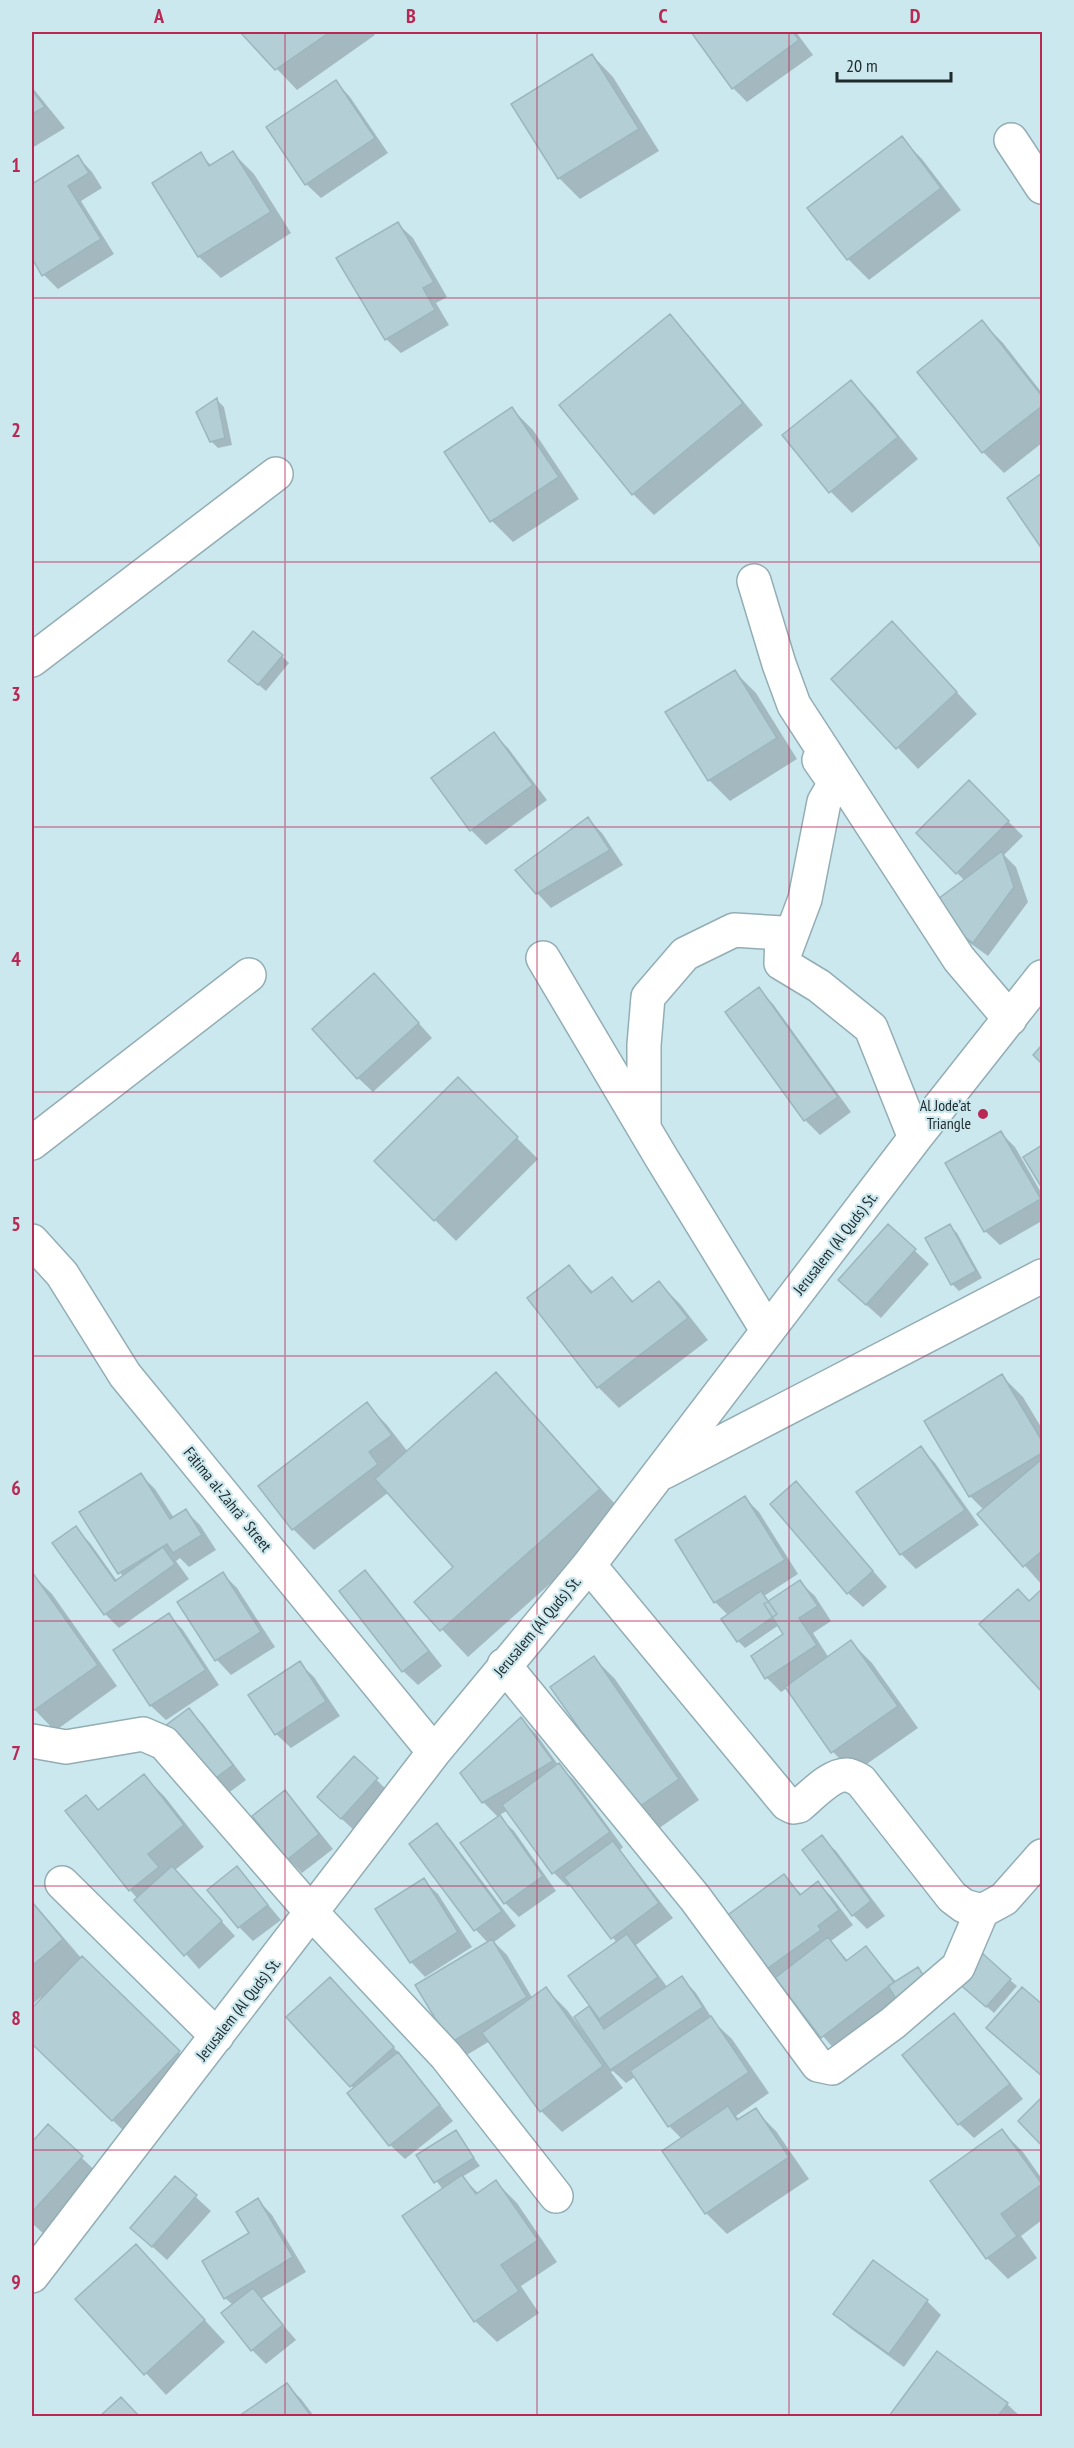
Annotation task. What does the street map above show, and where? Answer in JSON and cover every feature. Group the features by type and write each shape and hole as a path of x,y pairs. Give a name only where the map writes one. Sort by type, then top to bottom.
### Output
{"street":[{"path":"1011,140 1042,187"},
{"path":"32,660 276,474"},
{"path":"754,581 794,705 820,762 835,783 824,802 805,898 781,963"},
{"path":"794,705 959,959 1010,1018"},
{"path":"644,1128 644,1045 648,997 685,954 734,930 782,933 781,963"},
{"path":"543,958 767,1330"},
{"path":"781,963 819,986 871,1028 915,1138"},
{"path":"32,1143 249,975"},
{"name":"Jerusalem (Al Quds) St.","path":"32,2276 434,1752 589,1564 915,1138 1042,977"},
{"name":"Fāṭima al-Zahrāʾ Street","path":"32,1241 62,1274 126,1375 434,1752"},
{"path":"655,1477 1042,1276"},
{"path":"589,1564 782,1800 793,1807 799,1806 834,1778 849,1775 861,1781 952,1897 964,1906 982,1911"},
{"path":"504,1665 695,1899 818,2065 832,2068 850,2056 893,2023 958,1967 982,1911 1004,1899 1042,1856"},
{"path":"32,1741 66,1747 143,1734 164,1743 312,1913 446,2056 556,2196"},
{"path":"62,1883 217,2036"}],"building":[{"path":"240,32 330,32 275,70"},
{"path":"691,32 793,32 799,40 732,89"},
{"path":"592,54 639,129 558,179 511,104"},
{"path":"336,80 375,138 305,185 266,127"},
{"path":"32,90 45,107 32,114"},
{"path":"902,136 941,188 847,260 807,208"},
{"path":"233,151 271,212 198,257 152,183 201,152 209,166"},
{"path":"78,155 89,173 68,186 101,239 42,276 32,258 32,184"},
{"path":"398,222 434,282 423,288 435,310 385,340 336,258"},
{"path":"670,314 743,403 632,495 559,405"},
{"path":"982,320 1042,396 1042,406 982,453 917,372"},
{"path":"851,380 898,437 829,493 782,435"},
{"path":"217,398 225,438 210,442 196,412"},
{"path":"512,407 559,477 490,522 444,452"},
{"path":"1042,473 1042,549 1007,498"},
{"path":"892,621 957,692 896,749 831,679"},
{"path":"253,631 283,655 258,685 228,661"},
{"path":"735,670 777,738 708,781 665,712"},
{"path":"494,732 533,785 470,831 431,778"},
{"path":"969,780 1009,821 956,874 916,833"},
{"path":"588,817 610,850 536,894 515,870"},
{"path":"1002,851 1014,887 973,943 926,908"},
{"path":"374,973 419,1023 357,1079 312,1029"},
{"path":"759,987 838,1097 804,1121 725,1012"},
{"path":"1042,1045 1042,1064 1033,1055"},
{"path":"458,1077 518,1137 434,1221 374,1161"},
{"path":"1001,1131 1041,1199 984,1232 945,1163"},
{"path":"1042,1145 1042,1188 1023,1157"},
{"path":"888,1224 916,1249 866,1305 838,1280"},
{"path":"950,1224 976,1271 951,1285 925,1238"},
{"path":"569,1265 591,1293 612,1277 632,1302 659,1281 688,1318 597,1388 527,1298"},
{"path":"496,1372 600,1489 440,1631 414,1602 453,1567 375,1479"},
{"path":"1002,1374 1042,1441 1042,1453 969,1497 924,1421"},
{"path":"367,1402 392,1435 369,1452 378,1464 292,1530 258,1486"},
{"path":"921,1446 965,1510 900,1555 856,1492"},
{"path":"1042,1459 1042,1551 1023,1567 977,1514"},
{"path":"141,1473 170,1519 186,1509 202,1535 173,1553 167,1544 118,1574 79,1512"},
{"path":"796,1481 873,1571 847,1594 770,1504"},
{"path":"745,1496 785,1560 714,1603 675,1540"},
{"path":"76,1526 115,1581 163,1547 175,1564 104,1615 52,1543"},
{"path":"365,1570 429,1651 402,1672 339,1591"},
{"path":"32,1572 98,1665 33,1711 32,1709"},
{"path":"223,1572 261,1632 215,1661 177,1602"},
{"path":"800,1580 818,1606 799,1618 817,1645 765,1679 751,1656 783,1634 764,1604"},
{"path":"1018,1589 1029,1601 1042,1589 1042,1692 979,1624"},
{"path":"761,1591 777,1614 737,1642 721,1619"},
{"path":"169,1613 206,1670 150,1706 113,1650"},
{"path":"851,1640 898,1706 831,1753 785,1687"},
{"path":"594,1656 679,1779 636,1809 550,1687"},
{"path":"300,1661 326,1701 275,1735 248,1695"},
{"path":"189,1708 233,1765 208,1784 165,1726"},
{"path":"521,1717 553,1761 482,1803 460,1773"},
{"path":"354,1756 378,1778 341,1819 317,1797"},
{"path":"559,1763 610,1832 552,1874 502,1805"},
{"path":"144,1774 184,1825 148,1854 159,1867 129,1891 65,1811 86,1795 98,1810"},
{"path":"285,1790 319,1834 287,1860 252,1816"},
{"path":"500,1815 543,1876 504,1904 460,1843"},
{"path":"437,1823 502,1911 474,1931 409,1844"},
{"path":"822,1835 871,1901 852,1916 802,1850"},
{"path":"613,1841 659,1903 611,1939 564,1877"},
{"path":"172,1866 222,1921 184,1956 134,1900"},
{"path":"237,1866 268,1905 238,1928 207,1890"},
{"path":"784,1874 800,1895 818,1881 839,1910 818,1926 821,1930 764,1971 725,1917"},
{"path":"424,1878 458,1932 410,1963 375,1909"},
{"path":"32,1902 63,1939 32,1966"},
{"path":"627,1934 658,1977 599,2019 568,1976"},
{"path":"828,1937 846,1961 866,1946 894,1982 821,2038 775,1978"},
{"path":"492,1939 527,1997 450,2043 415,1985"},
{"path":"982,1953 1011,1979 986,2007 957,1982"},
{"path":"82,1956 180,2051 112,2121 32,2044 32,2008"},
{"path":"918,1967 930,1986 900,2005 888,1986"},
{"path":"682,1976 703,2007 610,2070 574,2017 589,2006 604,2029"},
{"path":"330,1977 394,2047 350,2087 286,2017"},
{"path":"546,1987 603,2066 540,2112 482,2033"},
{"path":"1022,1987 1042,2004 1042,2076 986,2028"},
{"path":"954,2013 1010,2084 958,2125 902,2055"},
{"path":"711,2016 749,2072 668,2127 630,2071"},
{"path":"398,2052 440,2105 389,2146 347,2093"},
{"path":"1042,2097 1042,2146 1018,2121"},
{"path":"728,2106 737,2120 756,2108 789,2157 705,2214 662,2151"},
{"path":"48,2124 83,2156 32,2212 32,2142"},
{"path":"1002,2129 1042,2184 1001,2214 1017,2236 986,2259 930,2181"},
{"path":"456,2130 474,2158 434,2183 416,2155"},
{"path":"462,2175 476,2194 496,2180 538,2240 501,2265 519,2291 474,2322 402,2216"},
{"path":"175,2176 197,2195 152,2247 130,2228"},
{"path":"258,2198 293,2257 224,2299 202,2261 249,2233 236,2212"},
{"path":"136,2244 205,2320 144,2375 75,2299"},
{"path":"873,2260 928,2300 889,2354 833,2314"},
{"path":"253,2288 283,2325 251,2351 221,2313"},
{"path":"937,2351 1008,2403 998,2416 889,2416"},
{"path":"287,2383 311,2416 239,2416"},
{"path":"121,2397 139,2416 100,2416"}],"place":[{"name":"Al Jode’at Triangle","path":"983,1114"}]}
